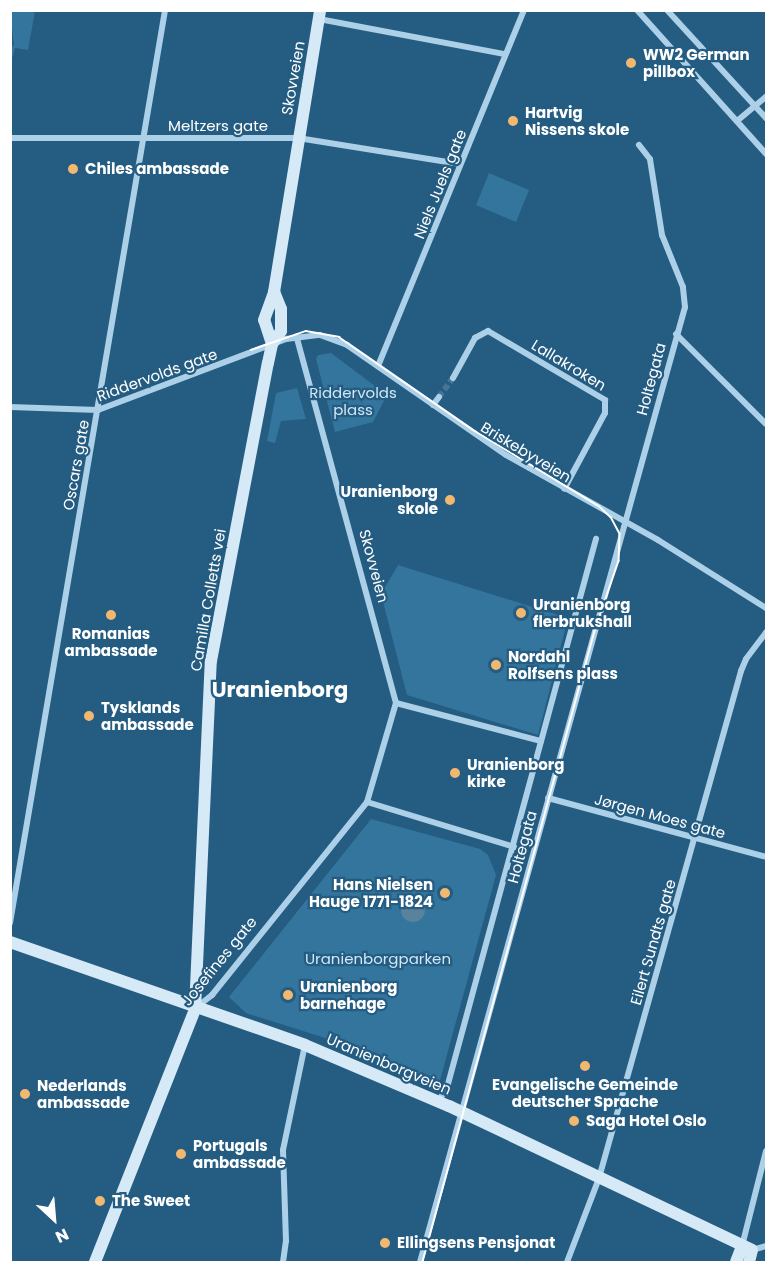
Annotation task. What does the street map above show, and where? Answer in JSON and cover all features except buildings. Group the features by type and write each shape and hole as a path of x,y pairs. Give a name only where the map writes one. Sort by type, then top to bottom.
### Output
{"street":[{"name":"Oscars gate","path":"10,923 165,10"},
{"name":"Niels Juels gate","path":"378,366 524,10"},
{"path":"637,10 766,154"},
{"path":"667,10 766,118"},
{"path":"320,15 505,54"},
{"name":"Skovveien","path":"272,344 264,320 274,292 320,15"},
{"path":"737,121 766,97"},
{"name":"Meltzers gate","path":"10,138 298,138 460,164"},
{"name":"Holtegata","path":"420,1263 686,300 662,235 650,159 639,145"},
{"name":"Skovveien","path":"272,344 281,331 282,318 274,292"},
{"name":"Lallakroken","path":"453,378 475,338 488,331 605,400 605,413 564,489"},
{"name":"Holtegata","path":"676,334 766,424"},
{"name":"Briskebyveien","path":"272,344 296,336 320,335 337,340 564,489 766,608"},
{"name":"Skovveien","path":"296,336 396,703"},
{"name":"Riddervolds gate","path":"10,407 98,410 272,344"},
{"name":"Camilla Colletts vei","path":"195,1009 211,661 272,344"},
{"path":"433,405 440,397"},
{"name":"Holtegata","path":"439,1101 448,1084 596,539"},
{"name":"Eilert Sundts gate","path":"567,1263 599,1178 744,665 766,632"},
{"path":"367,802 396,703 541,741"},
{"name":"Jørgen Moes gate","path":"548,798 766,856"},
{"name":"Holtegata","path":"367,802 514,847"},
{"name":"Josefines gate","path":"95,1263 195,1009 212,995 367,802"},
{"name":"Uranienborgveien","path":"10,942 195,1009 305,1045 439,1101 748,1253"},
{"path":"283,1263 286,1241 283,1150 305,1045"},
{"path":"748,1253 766,1151"},
{"path":"736,1263 748,1253 766,1246"}],"green space":[{"path":"10,11 35,11 28,50 15,48 11,62 11,47 14,45"},
{"path":"489,173 529,190 516,222 476,205"},
{"name":"Riddervolds plass","path":"331,353 387,395 373,422 335,432 316,359 318,355"},
{"path":"297,388 306,419 281,421 275,443 267,441 276,393"},
{"path":"398,565 568,618 538,735 407,695 381,594"},
{"name":"Uranienborgparken","path":"371,819 480,849 488,855 496,875 439,1084 322,1037 246,1013 229,997"}],"shaded area":[{"path":"413,898 421,902 425,910 421,918 413,922 405,918 401,910 405,902"}],"tunnel":[{"path":"439,397 453,378"}],"tram line":[{"path":"251,350 306,331 339,337 475,431 599,506 611,517 620,534 619,561 595,631 423,1262"}],"place":[{"name":"WW2 German pillbox","path":"631,63"},
{"name":"Hartvig Nissens skole","path":"513,121"},
{"name":"Chiles ambassade","path":"73,169"},
{"name":"Uranienborg skole","path":"450,500"},
{"name":"Uranienborg flerbrukshall","path":"521,613"},
{"name":"Romanias ambassade","path":"111,615"},
{"name":"Nordahl Rolfsens plass","path":"496,665"},
{"name":"Tysklands ambassade","path":"89,716"},
{"name":"Uranienborg kirke","path":"455,773"},
{"name":"Hans Nielsen Hauge 1771-1824","path":"445,893"},
{"name":"Uranienborg barnehage","path":"288,995"},
{"name":"Evangelische Gemeinde deutscher Sprache","path":"585,1066"},
{"name":"Nederlands ambassade","path":"25,1094"},
{"name":"Saga Hotel Oslo","path":"574,1121"},
{"name":"Portugals ambassade","path":"181,1154"},
{"name":"The Sweet","path":"100,1201"},
{"name":"Ellingsens Pensjonat","path":"385,1243"}],"district":[{"name":"Uranienborg","path":"280,690"}]}
